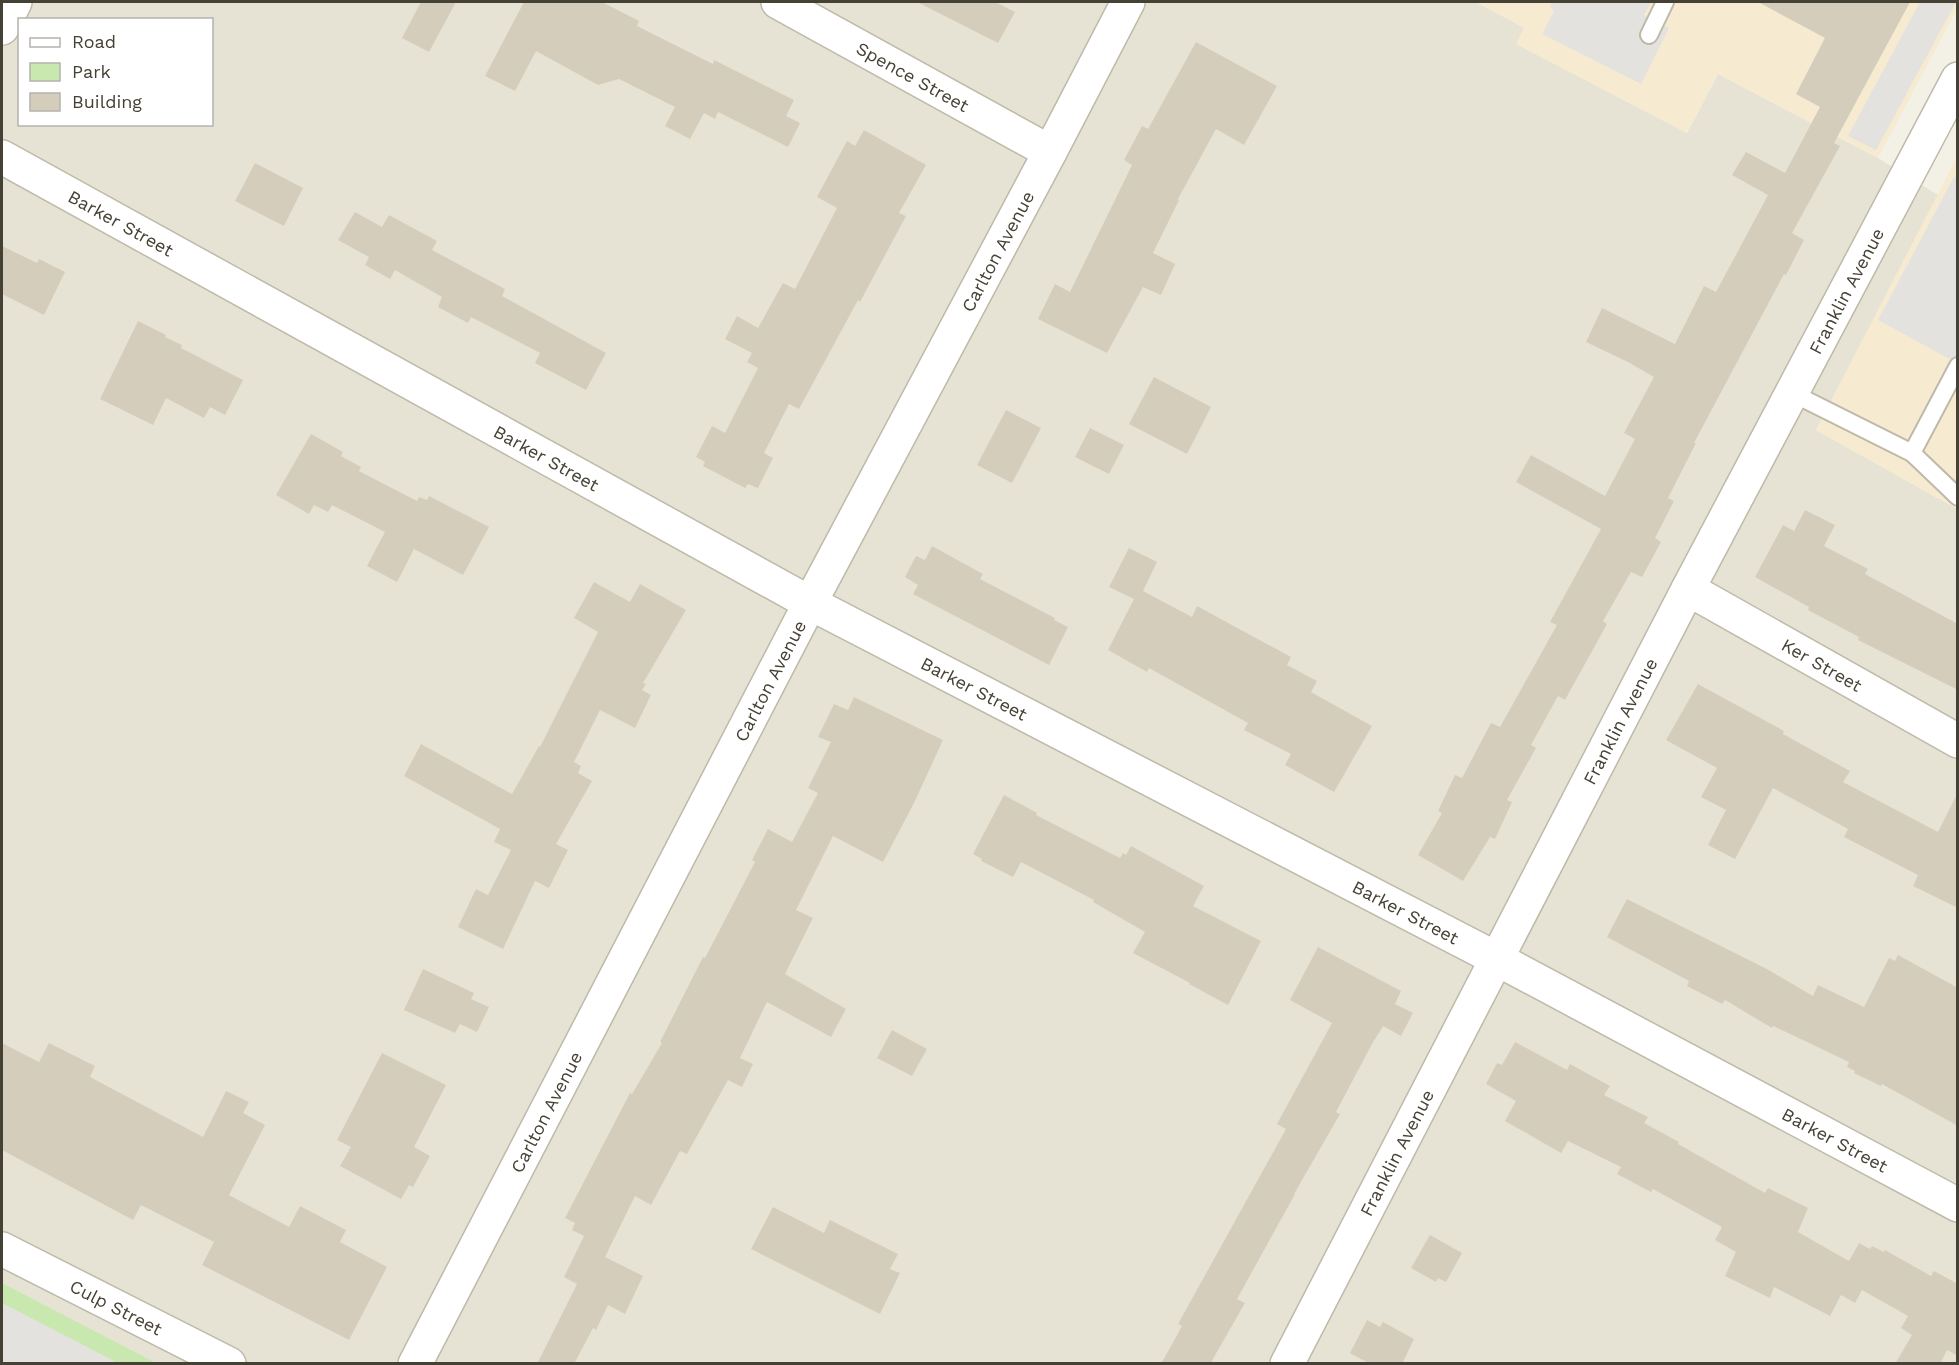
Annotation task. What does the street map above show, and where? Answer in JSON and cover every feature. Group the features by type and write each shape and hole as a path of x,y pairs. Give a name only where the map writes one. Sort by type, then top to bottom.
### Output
{"street":[{"path":"2,28 15,2"},
{"name":"Spence Street","path":"778,2 1050,152"},
{"name":"Carlton Avenue","path":"415,1364 810,603 1128,2"},
{"name":"Franklin Avenue","path":"1287,1364 1688,589 1958,79"},
{"name":"Barker Street","path":"2,157 810,603 1497,959 1958,1205"},
{"name":"Ker Street","path":"1688,589 1958,741"},
{"name":"Culp Street","path":"2,1249 229,1364"}],"lane":[{"path":"1648,35 1665,2"},
{"path":"1912,453 1958,366"},
{"path":"1792,393 1912,453 1958,497"}],"shaded area":[{"path":"2,2 1476,2 1525,28 1517,44 1687,133 1718,74 1878,158 1938,195 1816,430 1957,509 1957,1363 2,1364"},
{"path":"1476,2 1957,2 1958,7 1878,158 1718,74 1687,133 1516,44 1524,28"},
{"path":"1552,2 1651,2 1644,15 1669,28 1641,84 1542,34 1554,11 1550,6"},
{"path":"1920,2 1956,2 1876,150 1848,136"},
{"path":"1957,157 1957,509 1816,430"},
{"path":"1954,177 1957,179 1957,363 1878,320"},
{"path":"2,1303 118,1363 2,1363"}],"green space":[{"path":"2,1283 156,1363 2,1363"}],"building":[{"path":"421,2 456,2 429,52 402,38"},
{"path":"524,2 602,2 639,21 637,26 713,64 714,60 794,100 786,116 800,123 788,147 718,112 715,119 704,113 690,139 665,126 675,107 619,79 598,85 536,51 515,91 485,76"},
{"path":"917,2 995,2 1015,12 998,43"},
{"path":"1758,2 1910,2 1834,143 1840,146 1792,233 1804,240 1694,443 1696,443 1668,498 1674,501 1655,538 1661,542 1642,577 1631,572 1603,621 1607,624 1565,700 1558,696 1531,745 1536,748 1507,800 1512,802 1495,839 1490,837 1463,881 1418,855 1442,813 1438,811 1455,775 1462,778 1491,723 1500,727 1557,625 1550,622 1601,529 1516,482 1531,455 1605,496 1635,439 1624,433 1654,377 1586,342 1602,308 1675,344 1704,286 1716,292 1768,195 1732,175 1746,152 1785,173 1820,107 1796,94 1825,38"},
{"path":"1196,42 1277,86 1244,145 1216,129 1178,199 1153,253 1175,264 1161,295 1143,287 1107,353 1038,319 1055,284 1070,292 1132,165 1124,160 1142,126 1148,129"},
{"path":"864,130 926,165 899,213 906,216 799,409 789,404 764,453 773,458 758,488 748,484 745,488 703,466 705,462 696,457 712,426 725,433 758,368 747,362 752,353 725,339 737,316 758,328 783,283 795,289 837,208 817,197 847,141 855,146"},
{"path":"255,163 303,188 284,226 235,201"},
{"path":"355,212 382,227 389,215 437,241 432,250 505,289 502,296 606,353 586,390 535,363 540,353 471,317 468,323 438,307 442,297 395,270 390,279 365,265 369,257 338,240"},
{"path":"2,246 37,263 39,259 65,272 44,315 2,294"},
{"path":"138,321 182,345 181,348 243,380 225,415 210,407 204,418 166,398 153,425 100,399"},
{"path":"1154,377 1211,407 1187,454 1129,424"},
{"path":"1006,410 1041,428 1012,483 977,465"},
{"path":"1090,428 1124,445 1109,474 1075,457"},
{"path":"311,434 343,452 341,456 361,467 359,471 417,501 419,497 427,500 429,496 489,527 463,575 414,549 397,582 367,566 385,532 332,505 328,512 314,505 309,514 276,495"},
{"path":"1805,510 1835,525 1824,546 1868,569 1865,574 1958,624 1958,690 1858,640 1859,637 1808,610 1809,607 1755,577 1783,525 1794,531"},
{"path":"932,546 983,574 980,579 1068,627 1049,665 913,594 918,585 905,577 916,556 925,560"},
{"path":"1129,548 1157,562 1143,591 1192,617 1197,606 1291,657 1287,665 1317,681 1311,692 1372,726 1334,792 1285,765 1291,754 1244,730 1248,723 1149,668 1147,672 1108,650 1134,599 1109,587"},
{"path":"594,582 630,602 640,584 686,610 643,683 646,684 642,690 651,695 635,728 600,710 574,762 581,766 578,773 592,781 556,844 568,850 549,888 535,881 503,949 458,927 476,889 488,895 511,850 494,842 500,829 404,776 421,744 512,794 540,747 598,632 574,618"},
{"path":"1698,684 1784,731 1783,734 1850,771 1843,782 1938,832 1958,792 1958,908 1913,886 1918,875 1844,837 1848,829 1773,788 1735,859 1708,845 1726,810 1701,797 1717,768 1666,740"},
{"path":"854,697 943,740 883,862 833,836 796,910 813,918 785,974 846,1009 831,1037 767,1002 740,1058 753,1064 742,1087 728,1080 687,1154 680,1151 651,1205 635,1196 605,1257 643,1276 625,1314 608,1305 596,1330 593,1328 574,1364 537,1364 577,1284 564,1277 584,1236 572,1230 575,1223 565,1218 630,1093 632,1094 662,1043 660,1042 703,957 705,958 755,862 752,860 768,829 792,842 818,793 808,788 831,742 818,737 834,704 848,710"},
{"path":"1004,795 1037,813 1036,815 1120,858 1123,853 1126,855 1131,846 1204,886 1193,906 1261,941 1228,1005 1133,953 1145,932 1093,902 1094,900 1021,862 1013,877 981,861 982,859 973,854"},
{"path":"1627,899 1765,968 1813,996 1818,985 1864,1007 1889,958 1895,961 1898,955 1958,988 1958,1126 1882,1084 1881,1086 1854,1073 1855,1071 1847,1067 1849,1062 1773,1026 1772,1028 1725,1000 1722,1004 1687,986 1689,981 1607,937"},
{"path":"1318,947 1401,991 1395,1004 1413,1013 1401,1036 1383,1026 1372,1044 1336,1112 1340,1114 1237,1299 1245,1303 1210,1364 1161,1364 1182,1326 1178,1324 1286,1129 1277,1124 1332,1023 1290,1000"},
{"path":"423,969 474,993 471,999 489,1007 477,1032 460,1024 455,1033 404,1010"},
{"path":"892,1030 927,1049 912,1076 877,1058"},
{"path":"1515,1042 1567,1070 1570,1064 1610,1086 1604,1095 1648,1117 1644,1123 1679,1142 1678,1144 1765,1193 1768,1188 1808,1208 1798,1232 1849,1261 1859,1243 1870,1249 1872,1246 1884,1252 1885,1250 1931,1276 1934,1271 1958,1284 1958,1356 1947,1350 1940,1364 1895,1364 1912,1335 1901,1328 1908,1316 1862,1290 1855,1303 1841,1295 1830,1316 1774,1287 1770,1298 1725,1276 1736,1252 1715,1240 1722,1227 1653,1189 1651,1192 1617,1174 1621,1167 1568,1141 1561,1153 1505,1121 1516,1101 1486,1084 1497,1063 1502,1065"},
{"path":"2,1043 39,1062 49,1043 95,1066 90,1077 203,1137 226,1091 249,1102 243,1113 265,1125 229,1195 289,1227 300,1206 346,1230 340,1242 387,1267 349,1340 202,1265 214,1242 141,1205 133,1220 2,1150"},
{"path":"382,1053 446,1085 414,1147 430,1156 413,1187 409,1185 401,1199 340,1166 351,1147 337,1140"},
{"path":"773,1207 824,1233 830,1220 898,1254 890,1269 900,1273 880,1314 751,1249"},
{"path":"1430,1235 1462,1253 1446,1282 1438,1278 1436,1282 1411,1268"},
{"path":"1367,1320 1380,1327 1383,1322 1414,1339 1402,1364 1370,1364 1350,1353"}]}
